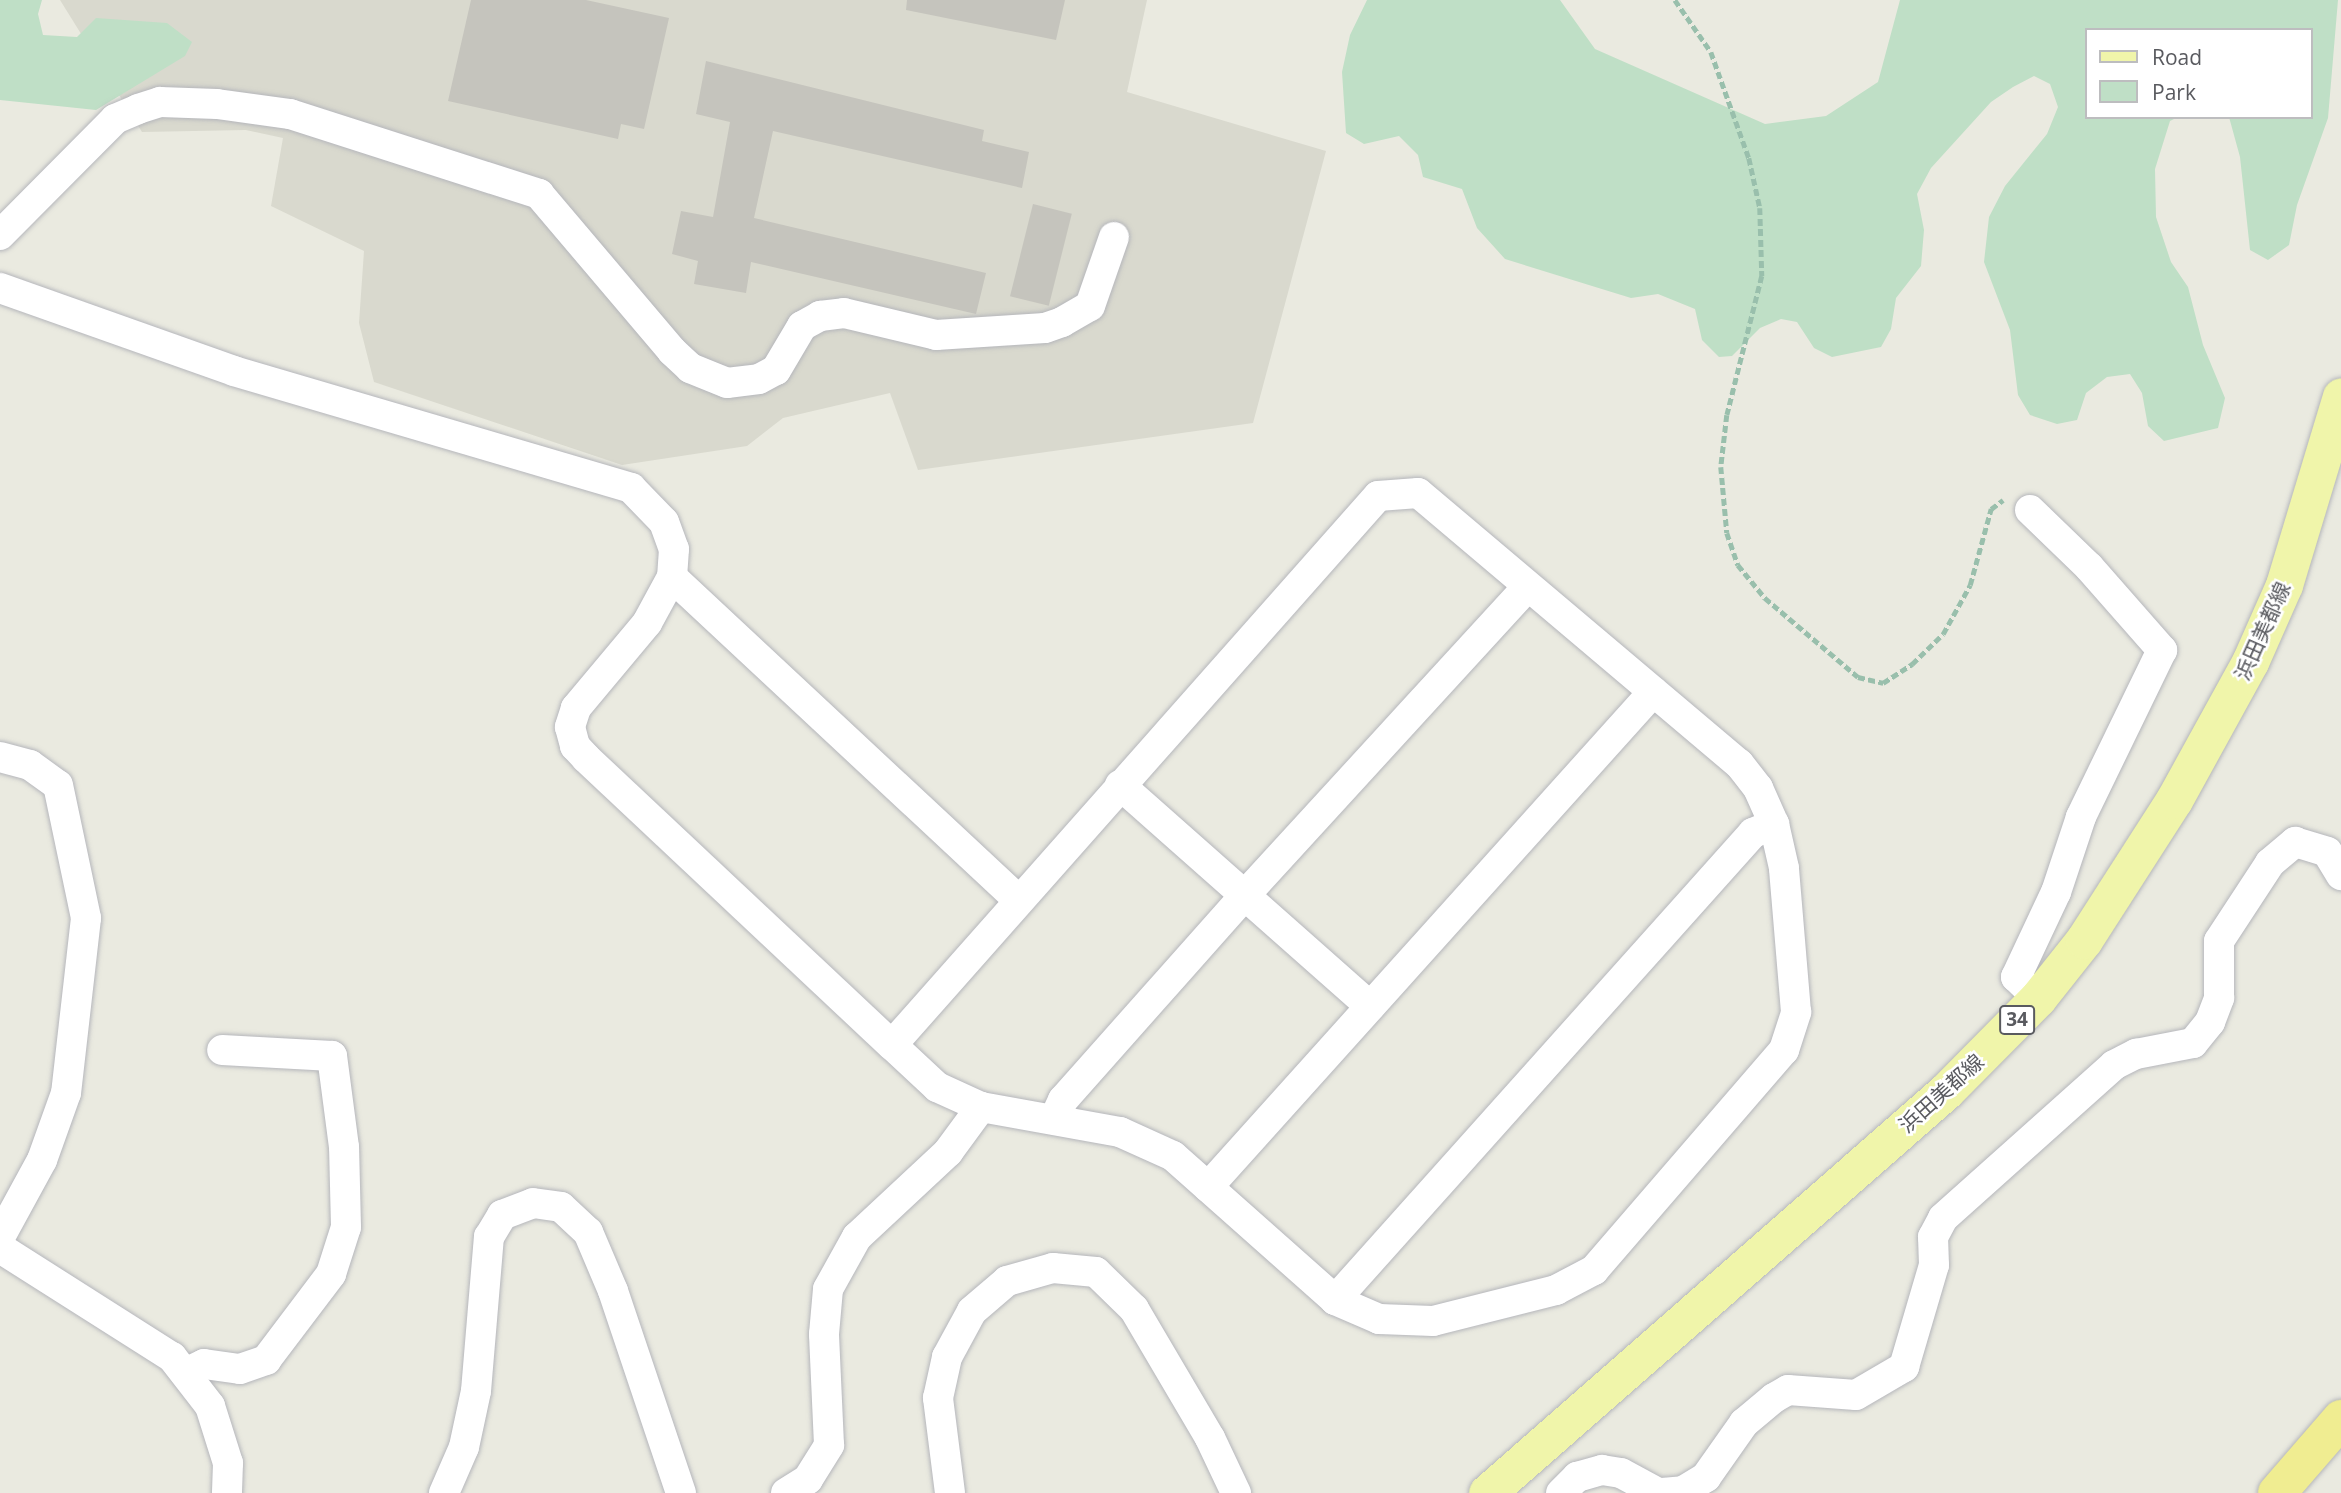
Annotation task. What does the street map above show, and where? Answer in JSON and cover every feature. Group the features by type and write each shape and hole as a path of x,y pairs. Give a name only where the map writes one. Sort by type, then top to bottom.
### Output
{"highway":[{"path":"2277,1493 2341,1419"}],"main road":[{"name":"浜田美都線","path":"1487,1493 1946,1091 2038,998 2084,940 2174,800 2244,674 2284,585 2341,396"}],"street":[{"path":"0,235 115,119 138,109 160,102 217,104 290,114 539,194 672,351 690,368 727,383 759,379 776,370 802,326 820,316 844,313 936,335 1045,328 1062,322 1090,306 1114,237"},
{"path":"0,288 234,371 491,449 618,481 644,498 664,522 674,549 672,578 647,623 576,708 570,727 575,746 892,1045 937,1087 981,1107 1055,1117 1120,1132 1173,1156 1335,1300 1379,1319 1433,1321 1556,1290 1594,1270 1784,1050 1796,1012 1796,982 1784,868 1774,824 1758,788 1739,764 1418,493 1378,496 892,1045"},
{"path":"2030,510 2089,567 2162,650 2081,817 2056,892 2016,977 2038,998"},
{"path":"672,578 1018,900"},
{"path":"1055,1117 1063,1100 1245,895 1527,587"},
{"path":"1208,1187 1653,692"},
{"path":"0,757 30,765 58,785 86,918 66,1093 42,1160 0,1237"},
{"path":"1120,785 1370,1006"},
{"path":"1335,1300 1753,833 1774,824"},
{"path":"1561,1493 1577,1477 1602,1470 1621,1473 1660,1493 1683,1491 1706,1477 1744,1423 1788,1390 1856,1395 1904,1367 1934,1265 1933,1237 1943,1218 2114,1065 2136,1054 2193,1043 2210,1021 2219,998 2219,942 2270,863 2295,842 2327,852 2341,875"},
{"path":"185,1373 204,1364 240,1368 266,1360 331,1274 346,1227 344,1147 332,1056 222,1050"},
{"path":"786,1493 814,1472 829,1445 824,1334 828,1289 857,1237 948,1152 981,1107"},
{"path":"444,1493 464,1447 477,1391 489,1237 502,1215 533,1203 561,1207 588,1232 613,1291 681,1493"},
{"path":"0,1248 172,1357 210,1406 228,1463 227,1493"},
{"path":"950,1493 938,1398 947,1357 981,1303 1007,1281 1053,1268 1096,1272 1134,1309 1210,1438 1236,1493"}],"path":[{"path":"1675,0 1711,52 1749,158 1760,208 1762,276 1727,415 1721,467 1727,533 1738,565 1765,598 1858,677 1883,683 1912,664 1943,634 1970,585 1991,509 2001,500 2030,510"}],"shaded area":[{"path":"60,0 1147,0 1127,92 1326,151 1253,423 918,470 890,393 783,418 747,446 622,465 374,382 359,323 364,251 271,206 283,138 246,130 142,132"}],"green space":[{"path":"0,0 42,0 38,14 43,35 77,37 96,18 167,23 192,42 185,56 96,110 0,100"},
{"path":"1367,0 1560,0 1595,49 1765,124 1826,116 1878,82 1900,0 2338,0 2328,118 2297,205 2289,245 2268,260 2250,250 2240,157 2230,119 2313,119 2313,28 2086,28 2086,119 2174,119 2170,121 2155,169 2156,217 2171,262 2188,287 2203,345 2225,398 2218,428 2164,441 2148,426 2142,393 2130,374 2107,377 2086,393 2077,420 2057,424 2030,415 2018,395 2010,330 1984,262 1989,217 2005,186 2047,134 2058,107 2050,84 2034,76 1991,102 1931,168 1917,194 1924,230 1921,266 1896,298 1891,329 1881,347 1832,357 1814,348 1797,322 1781,319 1760,328 1732,356 1719,357 1702,340 1695,309 1658,294 1631,298 1505,259 1477,228 1462,189 1423,177 1418,155 1399,136 1364,144 1346,133 1342,72 1350,35"}],"building":[{"path":"471,0 586,0 669,18 644,129 621,124 618,139 448,101"},
{"path":"907,0 1065,0 1056,40 906,10"},
{"path":"706,61 984,130 982,141 1029,152 1022,188 773,131 754,218 986,273 976,314 751,262 746,293 694,284 698,261 672,254 681,211 713,217 730,122 696,114"},
{"path":"1033,204 1072,214 1049,306 1010,296"}]}
